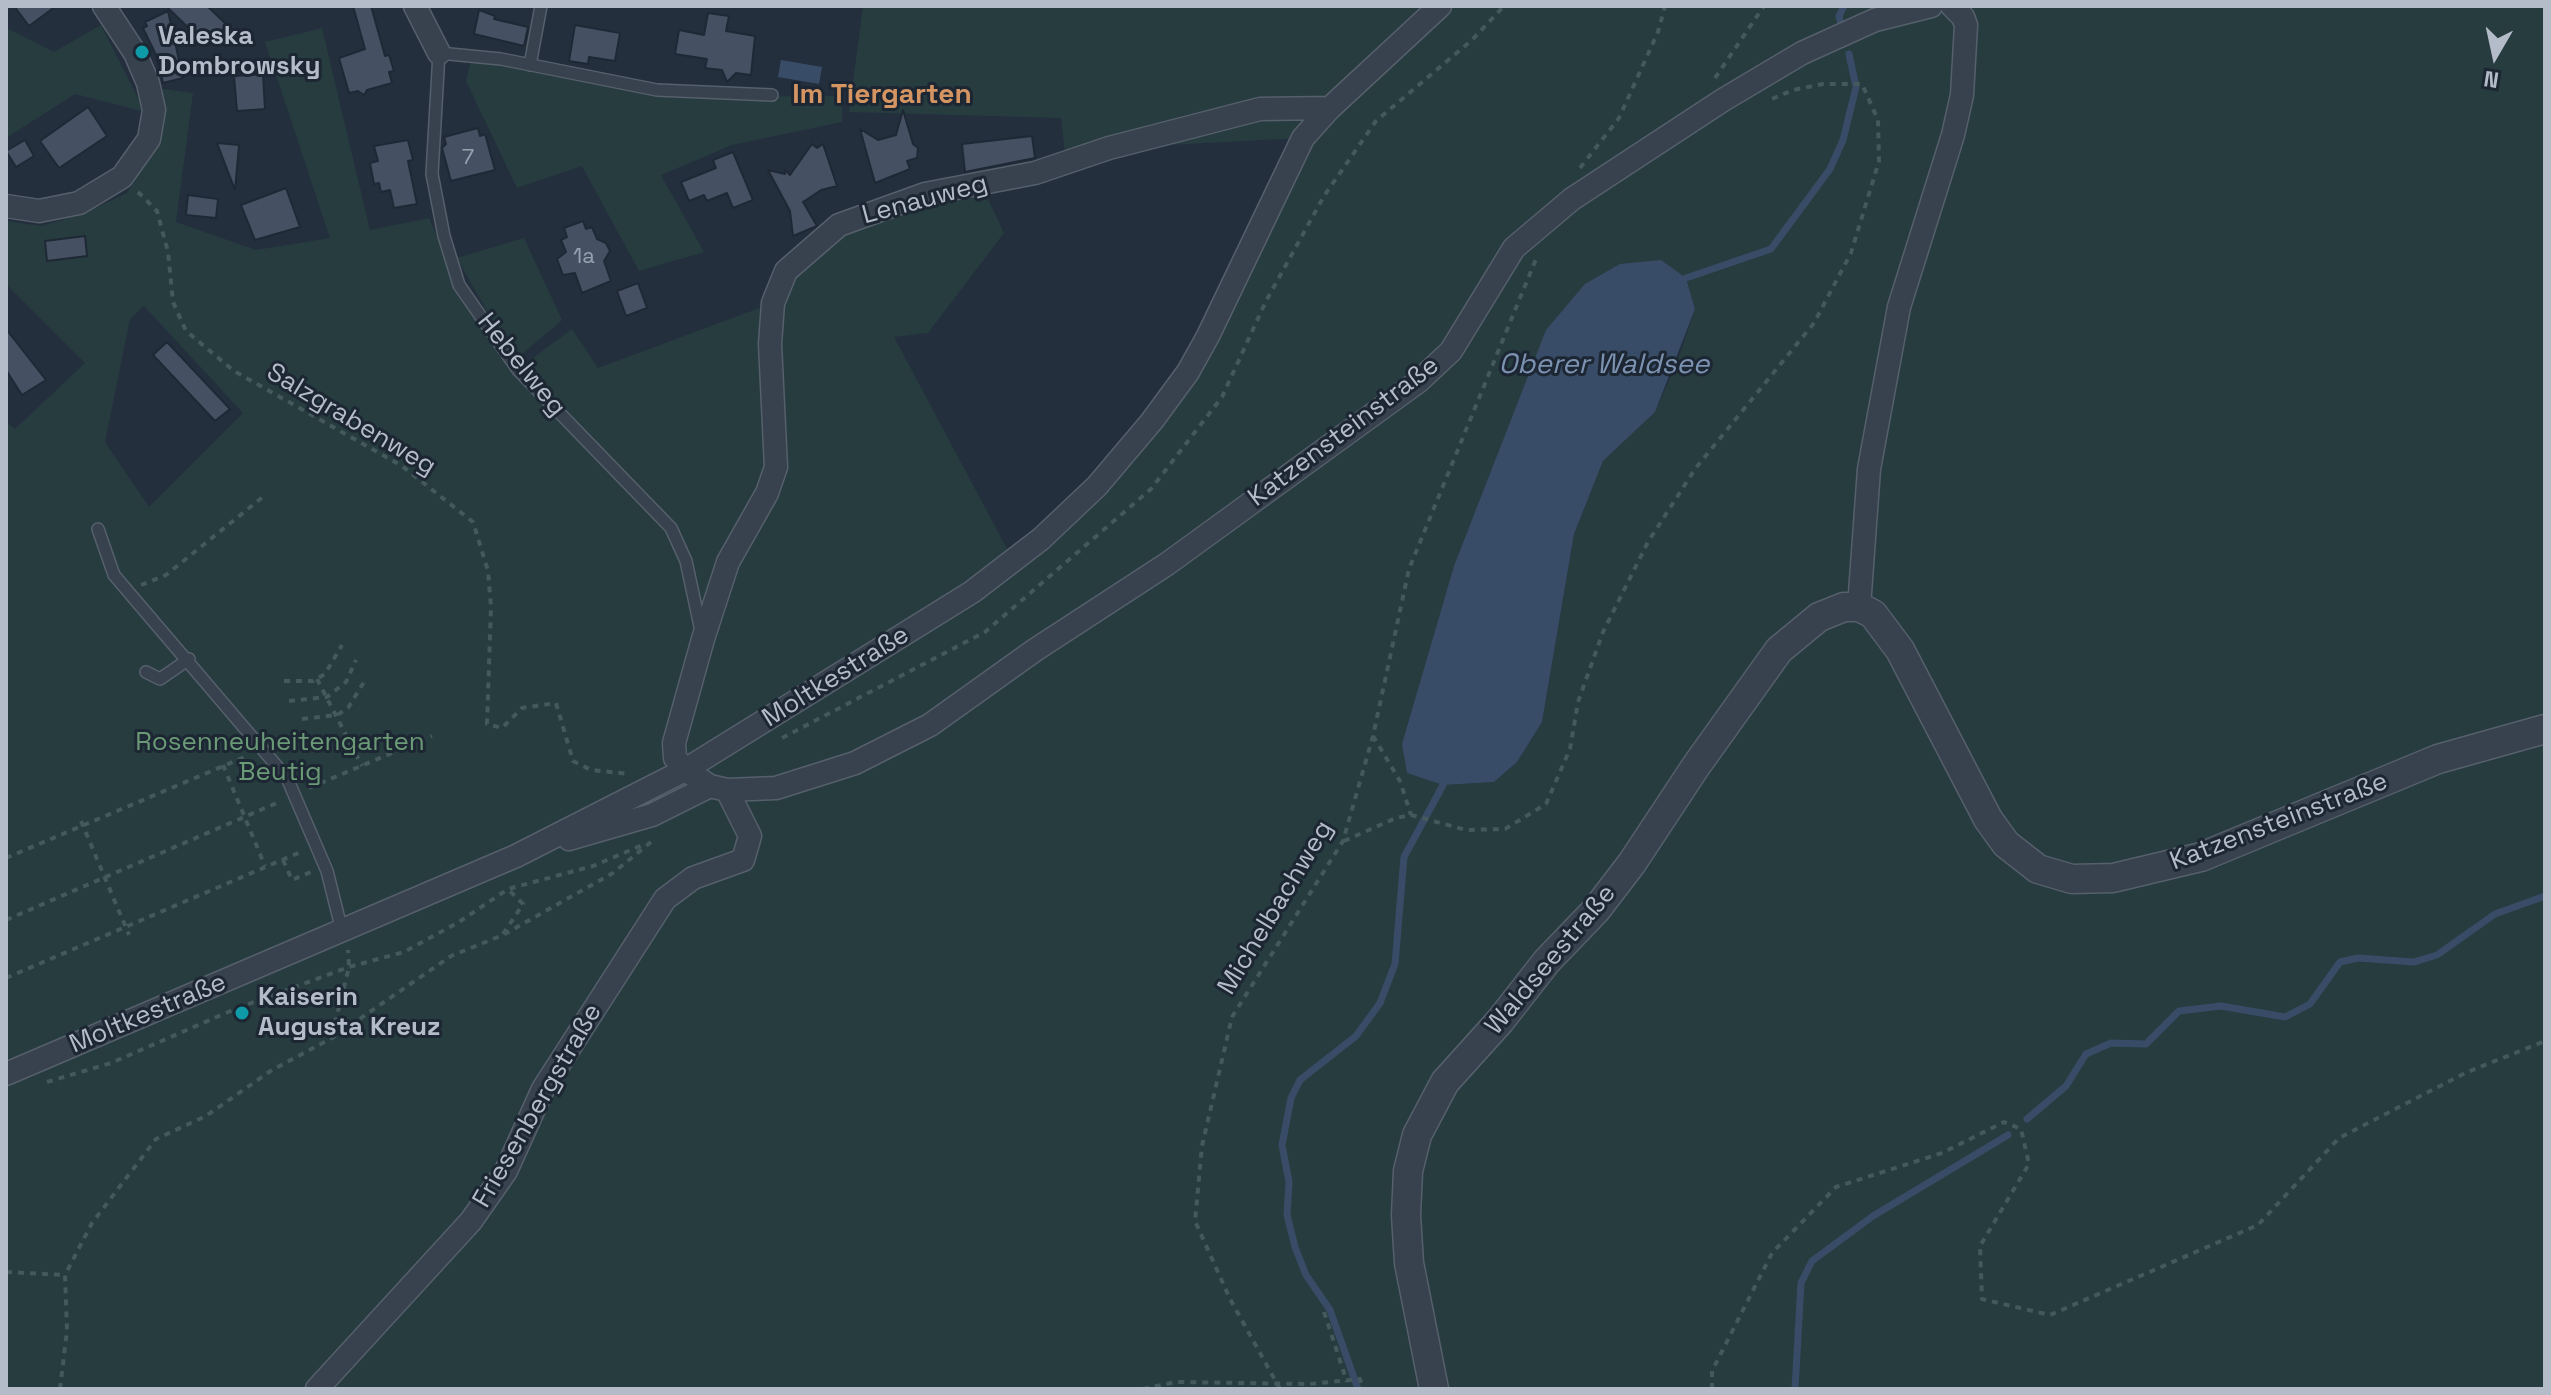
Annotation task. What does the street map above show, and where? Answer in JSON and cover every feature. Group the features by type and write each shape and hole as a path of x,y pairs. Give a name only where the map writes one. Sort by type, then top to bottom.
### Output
{"street":[{"path":"6,206 39,211 79,203 122,177 149,139 154,110 148,83 135,53 104,6"},
{"path":"415,6 439,53"},
{"name":"Moltkestraße","path":"6,1074 345,940 516,856 685,770 972,592 1041,539 1097,486 1188,372 1303,138 1330,108 1440,6"},
{"name":"Katzensteinstraße","path":"516,856 652,815 718,788 776,788 808,779 855,763 930,725 1035,650 1167,564 1419,381 1451,351 1514,248 1562,206 1723,100 1837,35 1875,20 1931,6"},
{"path":"1859,607 1869,469 1899,307 1953,135 1962,95 1966,25 1952,6"},
{"name":"Lenauweg","path":"728,562 767,493 776,467 770,344 773,303 786,271 839,225 925,194 1035,173 1109,148 1260,109 1330,108"},
{"name":"Hebelweg","path":"685,770 675,758 674,743 728,562"},
{"name":"Waldseestraße","path":"1434,1389 1409,1263 1406,1215 1408,1171 1417,1135 1445,1082 1632,863 1696,766 1779,650 1819,617 1844,607 1859,607"},
{"name":"Katzensteinstraße","path":"1859,607 1873,614 1900,650 1988,819 2006,844 2038,869 2072,879 2113,878 2201,857 2438,759 2542,726"},
{"path":"685,770 718,788"},
{"name":"Friesenbergstraße","path":"317,1389 471,1221 506,1171 543,1089 665,899 693,878 743,860 750,836 718,788"}],"lane":[{"path":"530,65 541,6"},
{"path":"439,53 530,65 657,90 772,95"},
{"name":"Hebelweg","path":"439,53 432,174 444,236 459,285 518,370 671,528 686,561 703,639"},
{"path":"98,529 114,575 189,659 227,712 296,794 317,845 345,940"},
{"path":"146,672 160,679 189,659"}],"path":[{"path":"1579,170 1585,158 1619,118 1658,32 1665,6"},
{"path":"1723,100 1712,83 1764,6"},
{"path":"1343,841 1396,818 1411,815 1466,830 1505,829 1546,804 1570,749 1578,702 1603,632 1648,542 1695,469 1814,323 1851,253 1879,161 1878,120 1862,84 1793,90 1765,102"},
{"name":"Salzgrabenweg","path":"122,177 157,211 168,252 173,302 186,331 234,371 402,466 473,522 488,571 491,607 487,724 502,728 522,708 556,703 573,761 591,770 628,772"},
{"name":"Michelbachweg","path":"1280,1389 1230,1299 1195,1221 1202,1146 1232,1017 1343,841 1373,736 1409,569 1536,260"},
{"path":"127,590 166,575 264,496"},
{"path":"284,681 317,679 334,664 342,645"},
{"path":"289,701 327,697 346,682 356,660"},
{"path":"317,679 362,766"},
{"path":"302,719 337,715 348,708 364,682"},
{"path":"6,920 432,736"},
{"path":"1373,736 1400,781 1411,815"},
{"path":"6,858 82,823 262,750"},
{"path":"223,765 265,867"},
{"path":"60,1389 67,1330 65,1275 92,1223 156,1139 206,1116 272,1070 332,1038 451,956 503,935 613,873 651,842 652,815"},
{"path":"82,823 129,935"},
{"path":"36,1086 111,1063 235,1009 349,967 404,952 459,922 508,889 593,866 651,842"},
{"path":"6,978 317,845"},
{"path":"283,859 292,880 324,866"},
{"path":"503,935 523,904 508,889"},
{"path":"332,1038 349,967 345,940"},
{"path":"1712,1389 1712,1371 1772,1253 1836,1187 1942,1153 2004,1122 2021,1129 2029,1164 1980,1246 1982,1299 2050,1315 2258,1225 2339,1138 2465,1073 2545,1041"},
{"path":"6,1272 65,1275"},
{"path":"1324,1312 1348,1382"},
{"path":"1143,1389 1176,1382 1358,1380 1363,1389"}],"green space":[{"name":"Rosenneuheitengarten Beutig","path":"863,6 2545,6 2545,1389 6,1389 6,422 15,429 85,363 6,284 6,221 41,226 83,214 127,193 148,160 159,125 155,88 193,93 176,222 256,250 330,238 265,42 322,28 370,230 429,218 459,285 518,369 572,329 598,368 773,303 839,225 981,184 1004,233 928,333 894,337 1013,560 1152,421 1302,138 1109,148 1066,163 1061,118 849,112","holes":["1686,278 1695,309 1677,362 1655,412 1603,461 1574,534 1542,722 1517,762 1494,782 1443,785 1430,655 1454,566","144,306 243,413 149,507 105,442 130,319","685,770 709,785 522,853"]},
{"path":"101,25 145,112 75,94 6,138 6,28 54,52"},
{"path":"471,60 660,97 842,96 842,122 732,145 661,175 704,252 639,271 582,166 517,188 466,81"},
{"path":"524,238 562,320 521,355 498,331 457,258"}],"water":[{"path":"781,60 822,67 819,84 778,77"},
{"name":"Oberer Waldsee","path":"1661,260 1686,278 1695,309 1655,412 1603,461 1574,534 1542,722 1517,762 1494,782 1443,785 1407,773 1402,744 1454,566 1546,330 1585,284 1620,264"}],"building":[{"path":"14,6 56,6 29,26"},
{"path":"166,6 207,6 227,25 207,46"},
{"path":"353,6 371,6 385,56 389,55 394,71 389,72 392,83 367,90 364,95 358,91 349,93 339,58 365,49"},
{"path":"479,10 495,16 494,19 528,27 524,46 474,34"},
{"path":"168,11 183,78 163,83 157,57 143,28 147,26 145,22"},
{"path":"708,13 729,16 726,31 755,36 751,75 736,73 727,82 722,70 705,68 707,59 675,54 679,30 704,35"},
{"path":"575,25 620,33 615,61 589,57 588,64 569,61"},
{"path":"263,74 265,109 237,111 234,76"},
{"path":"88,107 107,136 59,168 40,141"},
{"path":"903,110 913,144 918,148 917,158 907,161 910,169 875,183 860,129 878,140 896,135"},
{"path":"478,128 480,136 485,134 495,170 451,181 442,148 446,144 444,137"},
{"path":"1032,136 1035,158 965,172 962,144"},
{"path":"25,140 34,156 16,167 6,151"},
{"path":"408,140 413,160 408,161 417,204 394,208 390,190 381,192 379,183 374,184 370,163 378,161 374,146"},
{"path":"217,143 239,145 235,190"},
{"path":"812,144 817,148 823,144 837,186 821,190 803,202 817,226 793,236 790,211 768,170 785,174 785,170 790,175"},
{"path":"733,152 753,200 733,208 727,193 707,201 704,195 689,201 681,182 716,168 713,160"},
{"path":"286,188 300,227 255,240 241,205"},
{"path":"188,195 218,199 216,218 186,215"},
{"path":"583,221 586,229 592,227 597,239 606,243 610,251 604,261 611,281 582,293 575,273 563,275 557,259 566,252 561,240 567,237 564,228"},
{"path":"85,236 87,256 47,261 45,241"},
{"path":"638,283 647,308 626,316 617,291"},
{"path":"6,329 46,380 22,395 6,370"},
{"path":"167,342 230,409 215,421 153,355"}],"waterway":[{"path":"1841,24 1839,16 1844,6"},
{"path":"1686,278 1771,249 1830,169 1843,140 1856,87 1849,54"},
{"path":"1358,1389 1330,1310 1306,1275 1295,1247 1287,1215 1289,1182 1282,1145 1291,1098 1300,1080 1356,1036 1380,1003 1395,964 1404,857 1443,785"},
{"path":"2027,1119 2066,1086 2086,1054 2111,1043 2146,1044 2179,1011 2221,1006 2285,1017 2310,1004 2340,962 2358,958 2414,962 2437,955 2495,914 2545,896"},
{"path":"1795,1389 1801,1283 1812,1261 1873,1216 2008,1135"}],"place":[{"name":"Valeska Dombrowsky","path":"142,52"},
{"name":"Kaiserin Augusta Kreuz","path":"242,1013"}],"district":[{"name":"Im Tiergarten","path":"882,95"}]}
